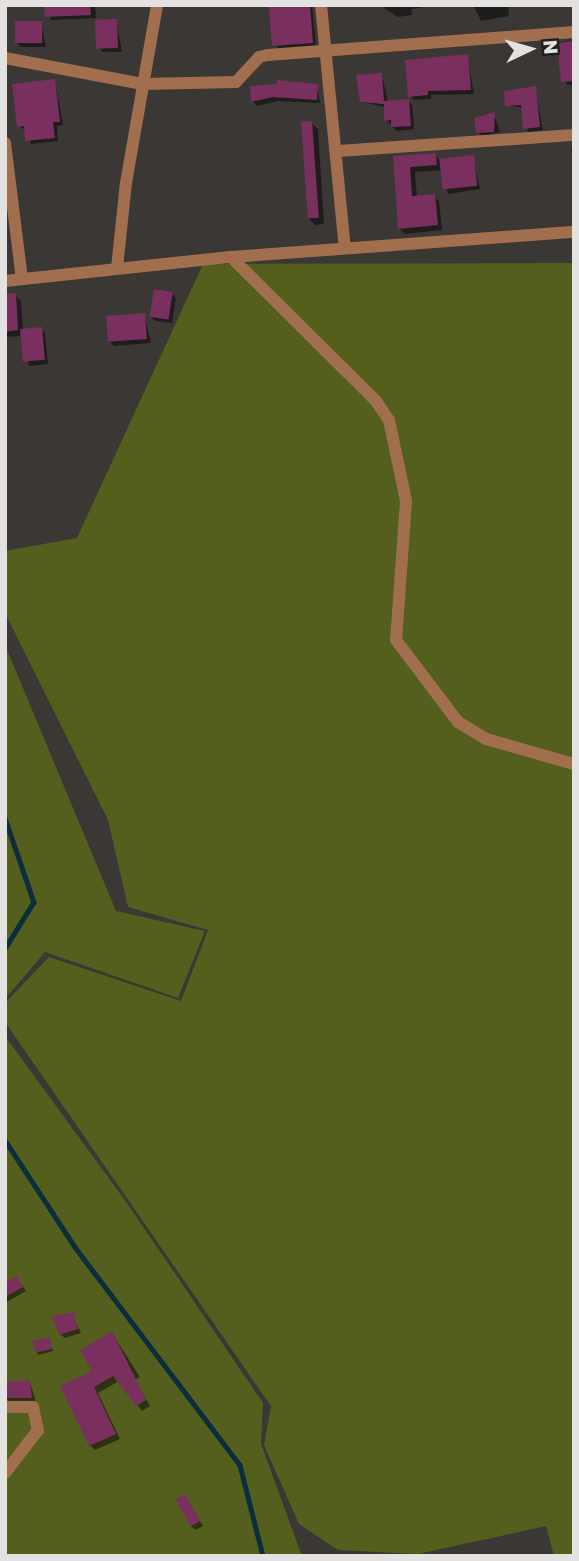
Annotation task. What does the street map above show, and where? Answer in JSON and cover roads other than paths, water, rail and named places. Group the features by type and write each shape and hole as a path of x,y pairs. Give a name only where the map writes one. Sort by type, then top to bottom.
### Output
{"street":[{"path":"117,268 157,5"},
{"path":"321,5 338,151 345,248"},
{"path":"5,58 143,84 236,82 259,57 574,32"},
{"path":"338,151 574,135"},
{"path":"5,142 22,279"},
{"path":"5,281 231,257 574,232"},
{"path":"231,257 360,385 389,420 406,501 396,640 458,722 486,739 574,764"},
{"path":"5,1407 33,1407 38,1430 5,1473"}],"waterway":[{"path":"5,818 34,902 5,949"},
{"path":"5,1140 75,1247 240,1465 263,1556"}]}
